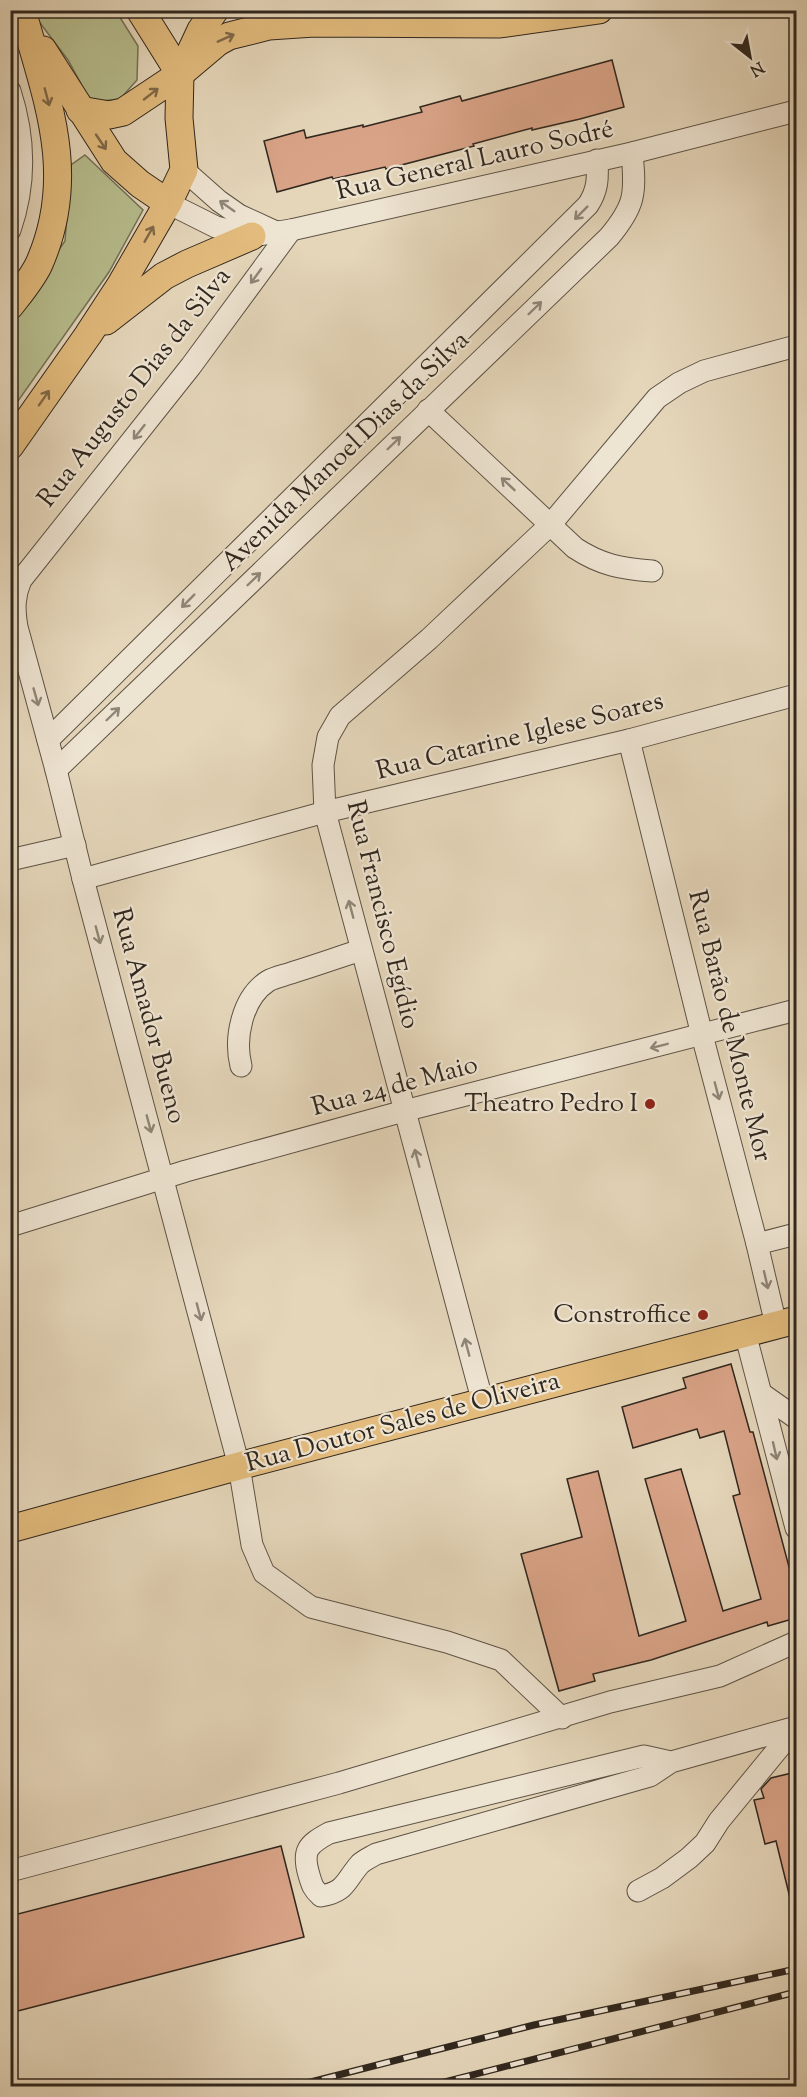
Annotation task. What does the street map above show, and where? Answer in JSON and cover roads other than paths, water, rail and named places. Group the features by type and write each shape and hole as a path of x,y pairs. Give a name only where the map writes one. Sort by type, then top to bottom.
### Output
{"main road":[{"path":"140,10 180,74"},
{"path":"10,446 88,335 168,203 184,170 179,118 180,74 201,30 215,10"},
{"path":"80,110 109,115 123,112 180,74 218,42 229,36 269,26 314,23 500,24 598,10"},
{"path":"21,16 114,160 140,184 168,203"},
{"path":"10,306 38,266 49,237 56,209 58,176 53,125 21,16"},
{"path":"88,335 164,276 187,264 273,233"},
{"name":"Rua Doutor Sales de Oliveira","path":"10,1529 240,1466 786,1323"}],"street":[{"path":"10,91 18,117 23,147 22,173 15,216 10,230"},
{"name":"Rua General Lauro Sodré","path":"168,203 216,227 273,233 632,153 796,111"},
{"name":"Avenida Manoel Dias da Silva","path":"56,770 609,237 624,220 632,202 635,182 632,153"},
{"name":"Avenida Manoel Dias da Silva","path":"48,741 588,205 596,193 597,160"},
{"path":"184,170 219,201 239,215 273,233"},
{"name":"Rua Augusto Dias da Silva","path":"21,580 191,366 273,233"},
{"name":"Rua Francisco Egídio","path":"483,1403 325,812 323,765 328,737 340,716 429,639 550,524 657,398 679,383 704,371 796,346"},
{"path":"428,410 575,548 593,560 625,569 652,571"},
{"name":"Rua Amador Bueno","path":"21,580 15,592 14,608 17,627 240,1466 252,1545 264,1573 311,1607 447,1642 501,1660 562,1718"},
{"name":"Rua Catarine Iglese Soares","path":"83,879 325,812 629,740 796,695"},
{"path":"64,724 84,742"},
{"name":"Rua Barão de Monte Mor","path":"629,740 702,1035 757,1244 786,1323"},
{"path":"10,860 75,845"},
{"path":"241,1066 238,1057 238,1036 243,1016 255,993 269,980 361,950"},
{"name":"Rua 24 de Maio","path":"10,1226 163,1178 404,1112 796,1010"},
{"path":"757,1244 796,1234"},
{"path":"745,1333 796,1528"},
{"path":"762,1394 796,1418"},
{"path":"10,1871 339,1783 610,1702 720,1676 796,1642"},
{"path":"671,1762 644,1756 329,1833 315,1840 307,1850 305,1861 313,1890 321,1896 333,1894 344,1887 362,1863 376,1854 650,1776 671,1762 796,1727"},
{"path":"638,1891 662,1878 705,1843 719,1821 796,1727"}],"railway":[{"path":"295,2086 534,2025 796,1969"},
{"path":"429,2086 796,1992"}],"place":[{"name":"Theatro Pedro I","path":"650,1104"},
{"name":"Constroffice","path":"703,1315"}]}
